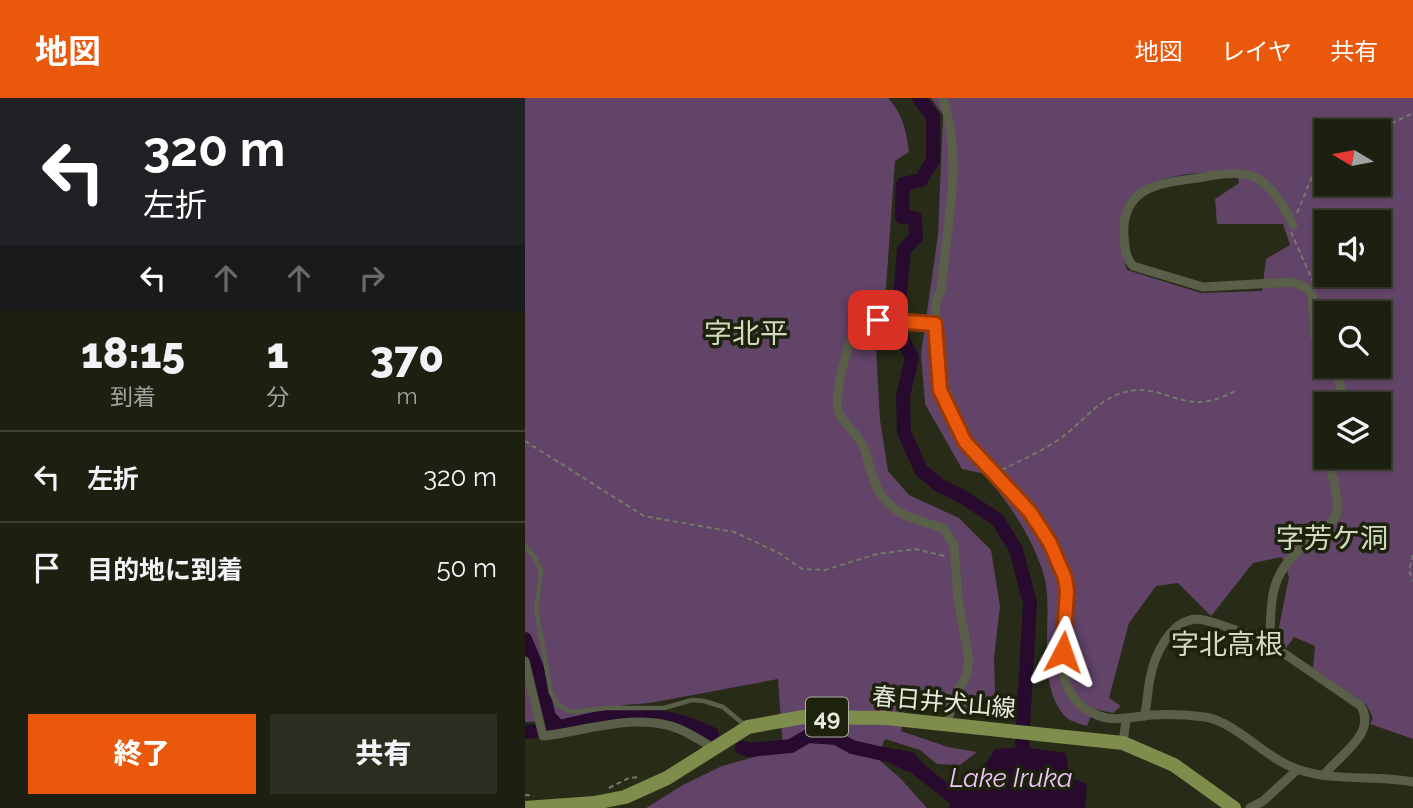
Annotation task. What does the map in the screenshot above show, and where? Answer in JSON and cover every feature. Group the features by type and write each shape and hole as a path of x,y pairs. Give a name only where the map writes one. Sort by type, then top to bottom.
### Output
{"main road":[{"name":"春日井犬山線","path":"525,808 594,803 625,797 654,785 748,727 803,717 886,718 948,723 1123,743 1174,765 1234,808"}],"street":[{"path":"943,98 953,148 954,183 941,290 936,301 940,390 965,442 1022,500 1038,522 1065,578 1067,591 1062,666 1068,688 1077,702 1087,710 1110,719 1126,720 1144,716 1209,718 1297,770 1324,775 1385,776 1413,782"},
{"path":"1293,225 1277,197 1256,178 1249,175 1210,176 1158,184 1138,195 1128,208 1124,223 1125,248 1133,266 1203,287 1292,282 1305,287 1312,294 1314,324"},
{"path":"935,324 878,320 860,322 854,329 836,404 837,411 863,444 875,484 886,501 901,514 944,529 954,546 958,599 969,659 967,674 952,702 948,723"},
{"path":"1270,643 1271,603 1276,578 1296,553 1336,516 1337,489 1330,469"},
{"path":"1144,716 1149,700 1151,672 1167,638 1181,624 1198,619 1241,634 1259,637 1361,706 1366,714 1362,735 1324,775"},
{"path":"525,661 542,731 618,723 661,725 678,729 713,748"},
{"path":"1123,743 1126,720"},
{"path":"1250,808 1263,801 1297,770"}],"lane":[{"path":"525,546 541,571 536,609 551,693 558,705 566,710 580,712 606,708 664,708 704,701 723,707 748,727"}],"path":[{"path":"1391,124 1413,113"},
{"path":"1312,294 1316,288 1291,233 1314,172"},
{"path":"995,474 1055,442 1076,427 1106,398 1148,389 1196,402 1221,398 1235,391"},
{"path":"525,441 644,516 734,532 779,553 802,569 825,570 877,554 915,549 956,561"},
{"path":"1413,555 1409,569 1413,581"},
{"path":"606,790 634,777 654,785"},
{"path":"525,795 538,796"}],"shaded area":[{"path":"525,98 888,98 897,110 905,129 909,152 895,161 885,302 876,346 880,420 888,471 909,495 959,518 991,550 1000,606 994,658 995,690 991,711 906,706 901,731 948,747 977,752 960,765 937,764 920,750 885,739 877,758 900,778 927,808 646,808 683,785 722,766 783,749 778,679 650,703 624,705 558,721 525,722"},
{"path":"931,98 1413,98 1413,739 1370,724 1373,718 1366,704 1313,668 1315,646 1294,637 1286,648 1276,642 1289,577 1282,557 1253,563 1211,616 1178,583 1156,586 1129,623 1109,698 1121,706 1113,713 1094,709 1087,726 1067,718 1057,704 1051,688 1047,649 1047,592 1034,548 1012,510 985,474 962,469 925,404 921,354 938,235 943,115","holes":["1237,171 1239,183 1215,199 1217,224 1283,224 1290,245 1266,259 1262,291 1201,293 1127,270 1121,239 1122,216 1131,199 1145,187 1164,179 1187,174"]}],"water":[{"name":"Lake Iruka","path":"1022,747 1066,753 1069,777 1087,784 1085,808 949,808 950,803 910,772 888,762 897,749 915,753 934,772 957,788 987,762 995,749"}],"waterway":[{"path":"919,98 933,117 933,160 921,180 903,184 902,217 915,218 916,237 904,250 897,328 912,357 903,396 904,432 921,470 939,485 998,520 1016,550 1030,603 1022,743 1027,767"},
{"path":"525,639 537,668 549,717 560,728"},
{"path":"525,732 610,716 646,715 668,718 712,734"},
{"path":"742,748 749,750 791,746 808,736 836,738 852,747 892,756 907,764"}],"district":[{"name":"字北平","path":"746,333"},
{"name":"字芳ケ洞","path":"1332,538"},
{"name":"字北高根","path":"1227,644"}],"route":[{"path":"878,320 935,324 940,390 965,442 1022,500 1050,543 1065,578 1067,591 1063,652"}]}
